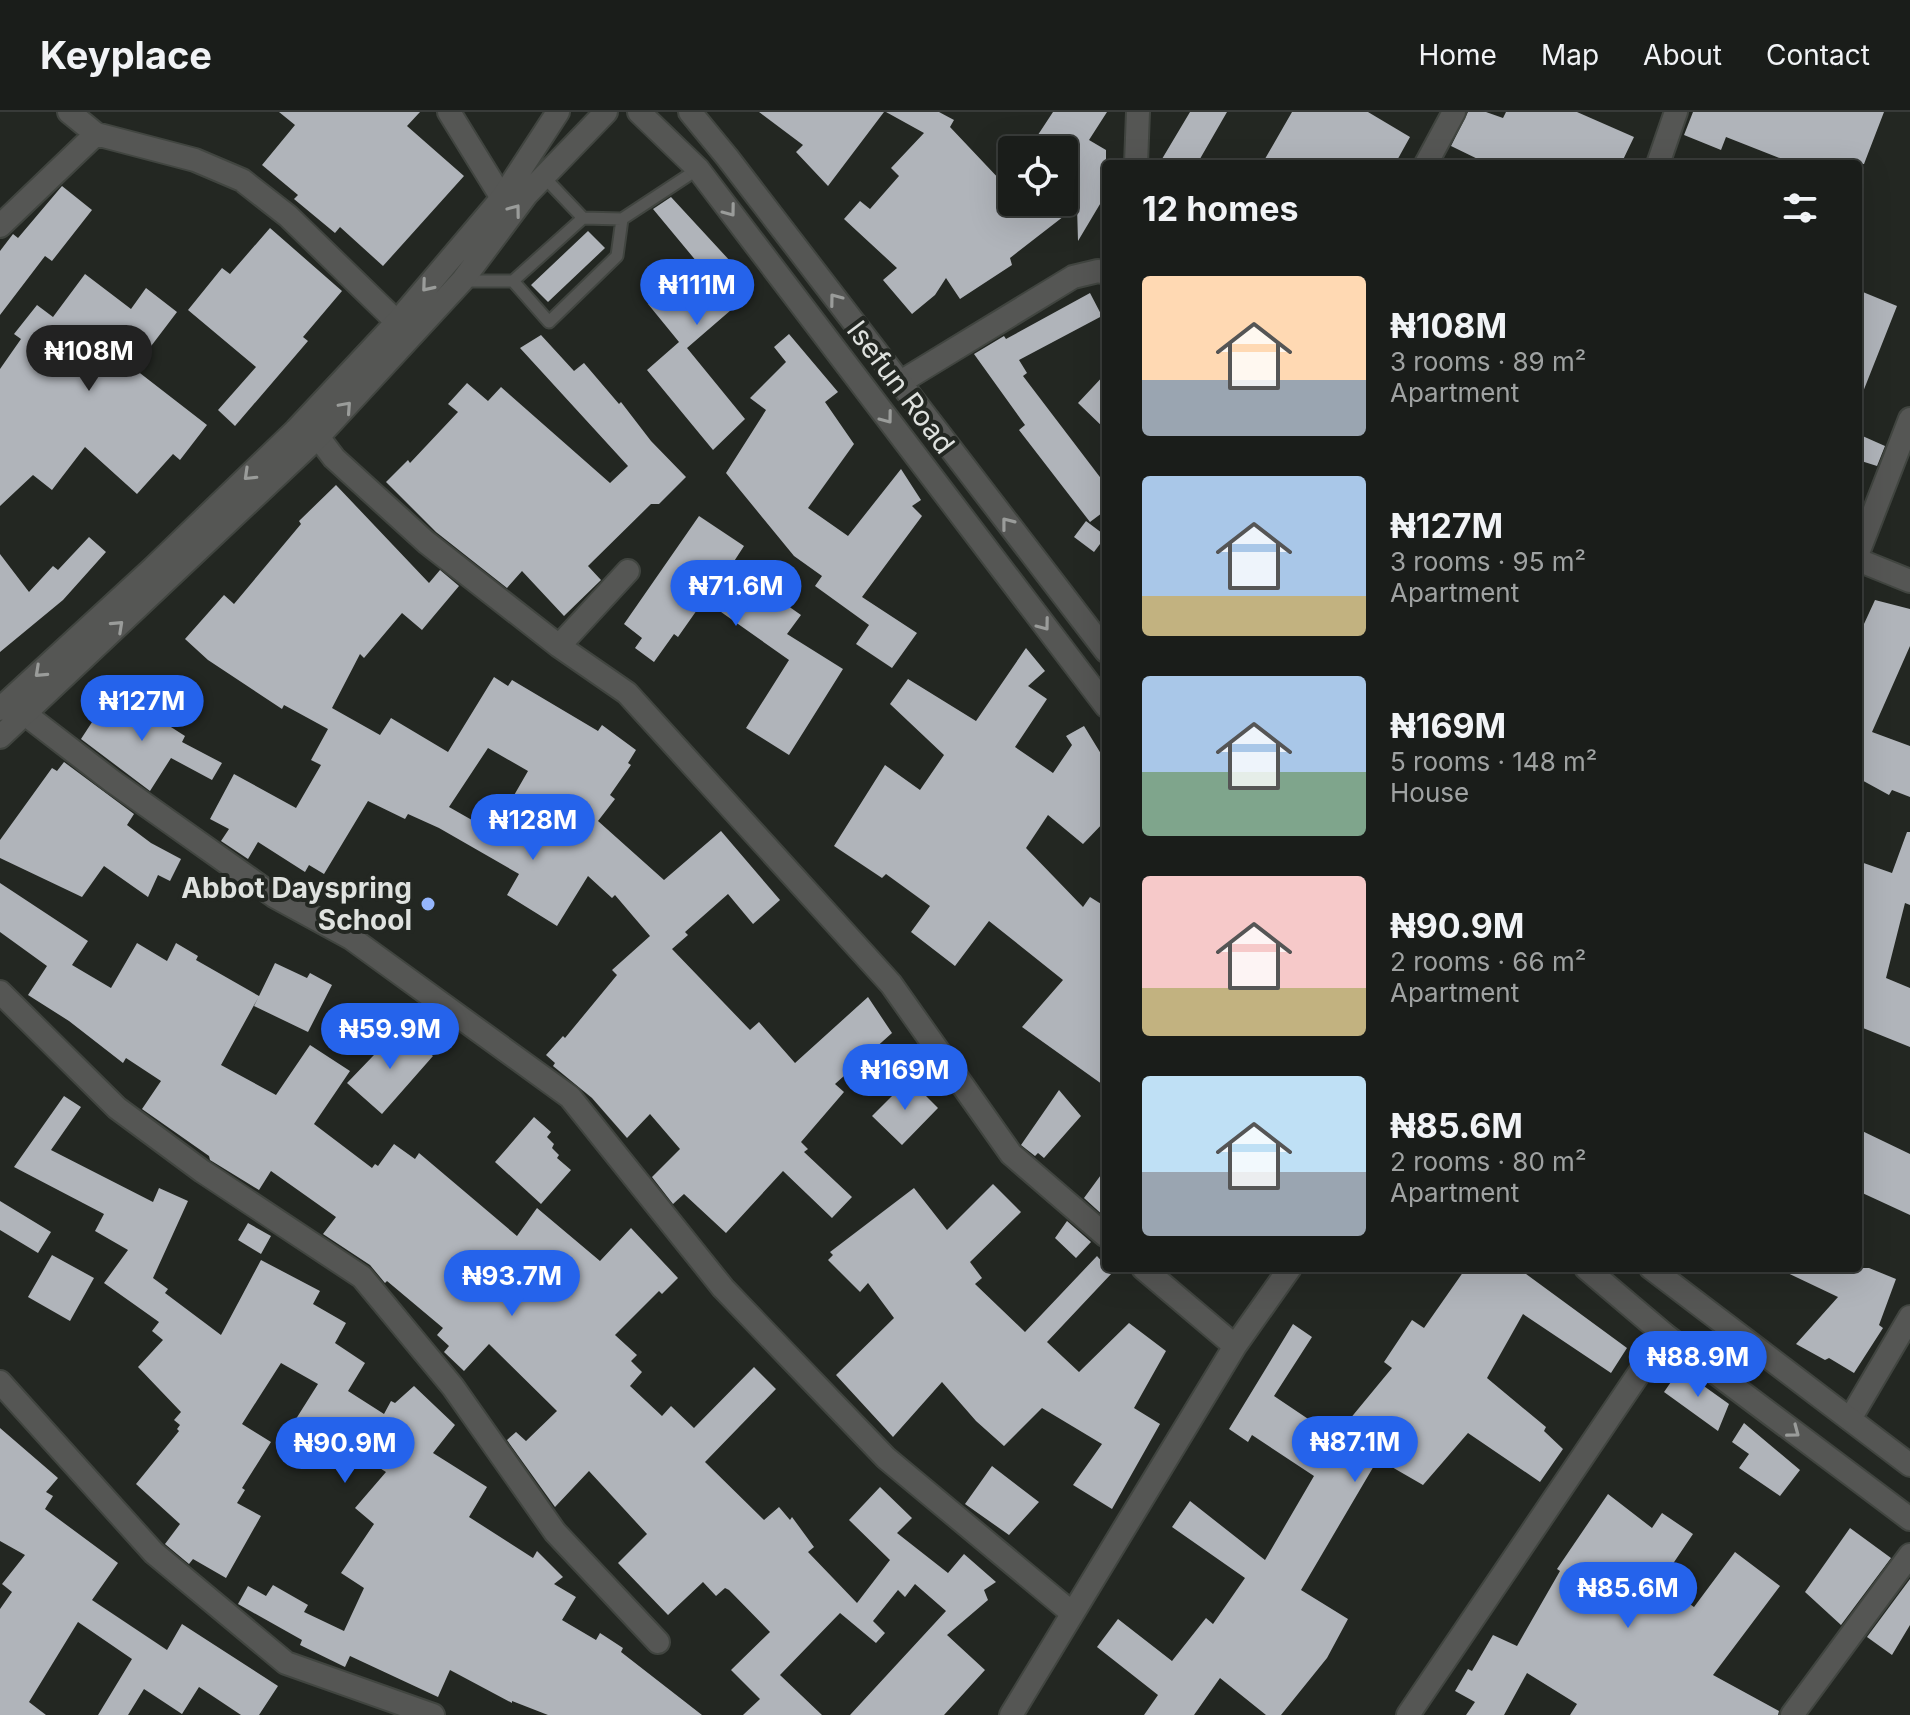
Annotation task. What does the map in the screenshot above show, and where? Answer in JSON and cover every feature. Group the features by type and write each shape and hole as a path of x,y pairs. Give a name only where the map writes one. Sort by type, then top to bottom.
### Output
{"street":[{"path":"69,112 96,134 195,160 242,180 288,216 397,322"},
{"path":"449,112 502,198"},
{"path":"0,709 296,430 397,322 502,198 558,112"},
{"path":"0,737 318,437 462,281 527,194 606,112"},
{"name":"Isefun Road","path":"639,112 698,169 1102,701"},
{"path":"1136,160 1138,112"},
{"path":"1428,160 1454,112"},
{"path":"1659,160 1676,112"},
{"name":"Isefun Road","path":"694,114 1102,646"},
{"path":"0,226 96,134"},
{"path":"899,383 1073,277 1102,272"},
{"path":"1862,543 1910,419"},
{"path":"318,437 334,458 426,542 559,646 627,693 891,984 1011,1154 1102,1233"},
{"path":"1862,562 1910,581"},
{"path":"559,646 628,571"},
{"path":"25,714 112,781 274,896 351,938 570,1097 723,1288 875,1447 1072,1613"},
{"path":"0,992 117,1108 202,1171 362,1277 453,1387 555,1532 658,1642"},
{"path":"1148,1272 1235,1346"},
{"path":"1011,1715 1235,1346 1287,1272"},
{"path":"1591,1272 1665,1335 1910,1519"},
{"path":"1656,1272 1910,1465"},
{"path":"1850,1419 1910,1317"},
{"path":"1408,1715 1665,1335"},
{"path":"0,1382 154,1553 286,1663 433,1715"},
{"path":"1792,1715 1910,1555"}],"lane":[{"path":"462,281 513,281 583,218 622,219 698,169"},
{"path":"544,177 583,218"},
{"path":"513,281 549,322 617,256 622,219"}],"building":[{"path":"279,112 420,112 407,126 464,176 383,266 340,227 335,233 294,199 298,195 262,165 295,125"},
{"path":"759,112 884,112 828,186 796,152 803,145"},
{"path":"886,112 939,112 954,120 950,127 998,178 998,216 1064,216 1010,258 1012,265 960,299 946,278 935,295 912,314 883,280 897,268 844,219 860,201 870,209 899,176 891,168 924,133"},
{"path":"1053,112 1107,112 1089,140 1106,150 1106,160 1102,160 1102,201 1078,241 1078,136 1037,136"},
{"path":"1190,112 1227,112 1199,160 1161,160"},
{"path":"1292,112 1368,112 1410,137 1397,160 1264,160"},
{"path":"1468,112 1486,112 1503,118 1506,112 1577,112 1634,137 1623,160 1480,160 1451,146"},
{"path":"1693,112 1884,112 1864,164 1862,160 1785,160 1726,137 1721,150 1684,135"},
{"path":"62,186 92,210 52,261 45,256 0,315 0,251 13,234 18,238"},
{"path":"671,197 743,275 753,291 687,348 745,419 713,450 647,370 679,342 648,304 697,262 653,209"},
{"path":"270,228 342,291 303,337 308,341 235,426 218,410 256,367 188,310 222,268 230,274"},
{"path":"588,231 605,248 548,302 531,285"},
{"path":"85,274 131,309 146,288 177,312 136,370 207,425 180,460 173,454 137,494 85,447 52,490 33,475 0,506 0,369 21,339 14,334 37,305 53,317"},
{"path":"1862,292 1897,306 1862,394"},
{"path":"1090,293 1102,316 1019,360 1027,373 1023,376 1102,480 1102,513 1090,522 1019,430 1025,425 974,354 1004,336 1006,339"},
{"path":"789,334 838,392 825,402 854,444 808,508 848,536 901,469 921,500 912,506 922,516 862,597 917,633 892,668 856,644 869,625 815,586 822,576 794,556 726,473 766,410 750,398 786,362 774,347"},
{"path":"541,335 574,371 584,363 686,477 659,504 651,504 588,566 601,580 564,616 522,571 507,588 436,532 386,482 408,460 410,463 458,412 448,404 467,383 488,401 501,387 610,483 628,466 520,348"},
{"path":"1102,377 1102,426 1078,403"},
{"path":"1862,436 1885,446 1877,466 1862,461"},
{"path":"336,485 429,583 440,570 459,586 422,630 402,613 364,658 360,654 332,708 380,735 391,718 448,752 494,677 508,686 512,680 598,731 602,725 636,750 628,763 631,765 610,795 615,799 598,821 664,880 721,831 780,900 753,924 728,894 685,932 688,935 672,949 750,1030 759,1022 795,1063 868,997 892,1033 835,1084 844,1092 801,1142 808,1149 804,1152 852,1197 832,1218 783,1171 726,1233 684,1194 673,1204 652,1177 680,1149 650,1114 627,1138 592,1098 553,1066 555,1063 546,1055 563,1036 565,1038 617,975 612,970 650,936 615,895 612,898 588,876 557,926 507,895 519,874 439,828 408,814 405,819 368,801 324,874 309,865 305,872 258,842 248,859 221,841 229,829 210,819 234,774 296,808 321,765 311,760 328,729 284,705 282,709 208,660 185,639 224,595 234,604 301,524 299,521","holes":["488,748 528,771 493,832 449,807"]},
{"path":"699,516 744,546 731,566 801,615 787,634 843,669 789,755 746,728 789,660 704,600 678,637 674,634 654,662 635,648 642,638 624,624"},
{"path":"1086,521 1102,533 1102,541 1094,552 1074,537"},
{"path":"89,537 106,552 63,600 0,652 0,554 29,592 53,566 58,570"},
{"path":"1875,600 1910,609 1910,646 1872,732 1910,746 1910,797 1892,790 1889,795 1862,780 1862,628"},
{"path":"1026,648 1045,671 1028,686 1047,699 1015,747 1053,773 1072,745 1066,736 1084,726 1102,755 1102,824 1083,844 1048,815 1026,848 1083,907 1090,897 1102,904 1102,1084 1022,1027 1063,980 989,921 955,966 911,932 930,906 886,874 882,878 834,846 885,765 920,790 944,755 890,704 908,679 976,721"},
{"path":"113,690 185,736 182,742 222,763 212,780 171,758 150,791 81,739"},
{"path":"64,762 134,814 127,825 151,843 181,859 170,881 158,875 148,897 104,866 82,897 0,858 0,840 52,768 57,771"},
{"path":"1907,832 1910,832 1910,905 1905,903 1886,978 1910,988 1910,1047 1862,1028 1862,862 1892,873"},
{"path":"0,883 88,941 72,965 111,988 137,943 167,961 176,943 198,956 196,960 259,996 275,963 307,978 310,973 332,985 308,1032 254,1006 258,998 221,1065 276,1095 310,1045 350,1071 314,1124 372,1168 375,1164 378,1166 394,1144 415,1159 419,1153 517,1236 537,1208 600,1261 631,1228 678,1278 662,1294 659,1291 615,1335 637,1355 631,1361 642,1372 630,1386 662,1416 671,1406 694,1428 754,1367 776,1389 705,1462 764,1520 779,1507 790,1520 792,1517 814,1547 808,1552 857,1603 890,1560 849,1520 880,1487 912,1518 897,1533 948,1573 964,1554 996,1582 984,1590 988,1600 947,1635 985,1670 944,1715 850,1715 946,1611 915,1584 905,1597 898,1590 873,1621 885,1633 876,1643 840,1613 780,1675 822,1715 743,1715 760,1699 731,1670 770,1632 729,1590 725,1588 716,1596 703,1582 668,1615 618,1563 647,1534 589,1471 555,1507 507,1440 516,1432 526,1441 557,1411 489,1344 464,1371 444,1352 449,1346 437,1335 443,1328 387,1281 385,1283 370,1265 323,1234 336,1217 271,1171 259,1190 210,1160 209,1156 142,1109 161,1081 126,1058 123,1063 69,1021 28,995 47,966 0,932"},
{"path":"400,1028 433,1056 382,1114 347,1083"},
{"path":"909,1079 938,1108 902,1145 872,1116"},
{"path":"1059,1090 1081,1116 1044,1158 1038,1153 1035,1156 1021,1145"},
{"path":"64,1096 81,1107 51,1150 153,1202 159,1188 188,1201 153,1278 168,1289 165,1293 221,1335 261,1260 320,1291 313,1304 346,1323 335,1343 365,1363 348,1391 384,1414 391,1401 395,1403 414,1386 455,1425 433,1453 487,1487 469,1517 533,1558 537,1551 563,1577 554,1584 576,1597 562,1620 596,1640 600,1633 623,1648 621,1652 702,1715 548,1715 512,1703 450,1670 438,1697 350,1656 345,1667 300,1645 302,1640 238,1604 248,1586 266,1596 273,1585 308,1605 304,1612 344,1631 364,1588 341,1573 374,1524 355,1508 386,1472 323,1432 303,1465 277,1449 318,1384 281,1363 242,1424 271,1442 242,1488 245,1490 237,1503 261,1516 226,1578 193,1559 189,1564 165,1544 180,1524 136,1484 179,1431 180,1425 174,1420 181,1412 138,1367 163,1340 152,1331 159,1322 104,1283 128,1250 95,1231 104,1214 14,1167"},
{"path":"534,1117 551,1132 547,1137 554,1144 552,1148 559,1155 557,1158 571,1170 541,1204 495,1162"},
{"path":"1862,1131 1910,1154 1910,1215 1862,1193"},
{"path":"1102,1173 1102,1214 1084,1198"},
{"path":"993,1184 1021,1212 970,1262 982,1278 975,1284 1025,1332 1097,1256 1102,1262 1102,1272 1112,1273 1047,1342 1079,1372 1129,1323 1166,1351 1134,1408 1160,1424 1112,1509 1073,1485 1102,1444 1042,1408 1004,1446 976,1421 942,1382 893,1437 836,1375 894,1318 868,1283 860,1292 828,1260 833,1255 830,1252 914,1188 947,1230"},
{"path":"0,1201 51,1232 38,1253 0,1230"},
{"path":"1067,1221 1091,1242 1076,1258 1055,1238"},
{"path":"248,1223 271,1236 261,1254 238,1240"},
{"path":"52,1255 94,1278 70,1321 28,1297"},
{"path":"1862,1268 1869,1268 1896,1279 1879,1325 1883,1328 1854,1373 1796,1344 1838,1297 1785,1272 1862,1272"},
{"path":"1463,1272 1523,1272 1627,1348 1611,1373 1523,1314 1487,1378 1546,1427 1544,1431 1563,1449 1540,1482 1468,1433 1423,1485 1378,1459 1301,1590 1348,1619 1327,1658 1281,1715 1266,1715 1220,1678 1194,1715 1144,1715 1158,1695 1097,1647 1118,1619 1172,1661 1206,1618 1213,1624 1245,1578 1172,1527 1190,1501 1265,1560 1314,1476 1252,1435 1248,1442 1229,1429 1293,1324 1312,1337 1274,1396 1335,1437 1392,1368 1384,1362 1412,1320 1424,1328"},
{"path":"1680,1369 1729,1404 1718,1431 1664,1392"},
{"path":"1744,1423 1800,1470 1780,1496 1739,1468 1749,1454 1732,1442"},
{"path":"0,1428 58,1478 46,1492 53,1496 45,1509 118,1563 92,1600 167,1650 182,1624 278,1686 259,1715 241,1715 199,1687 182,1714 144,1689 128,1715 98,1715 132,1659 78,1622 29,1702 46,1715 0,1715 0,1609 12,1592 2,1584 25,1555 0,1541"},
{"path":"992,1466 1039,1502 1009,1535 965,1504"},
{"path":"1608,1494 1652,1528 1662,1513 1693,1534 1660,1583 1694,1607 1735,1552 1780,1586 1713,1675 1779,1711 1778,1715 1570,1715 1577,1704 1527,1673 1504,1715 1466,1715 1475,1702 1455,1691 1468,1669 1472,1671 1493,1635 1517,1646 1560,1571 1557,1569"},
{"path":"1850,1528 1891,1558 1841,1625 1805,1592"},
{"path":"1910,1579 1910,1625 1892,1655 1867,1637"}],"place":[{"name":"Abbot Dayspring School","path":"428,904"}]}
